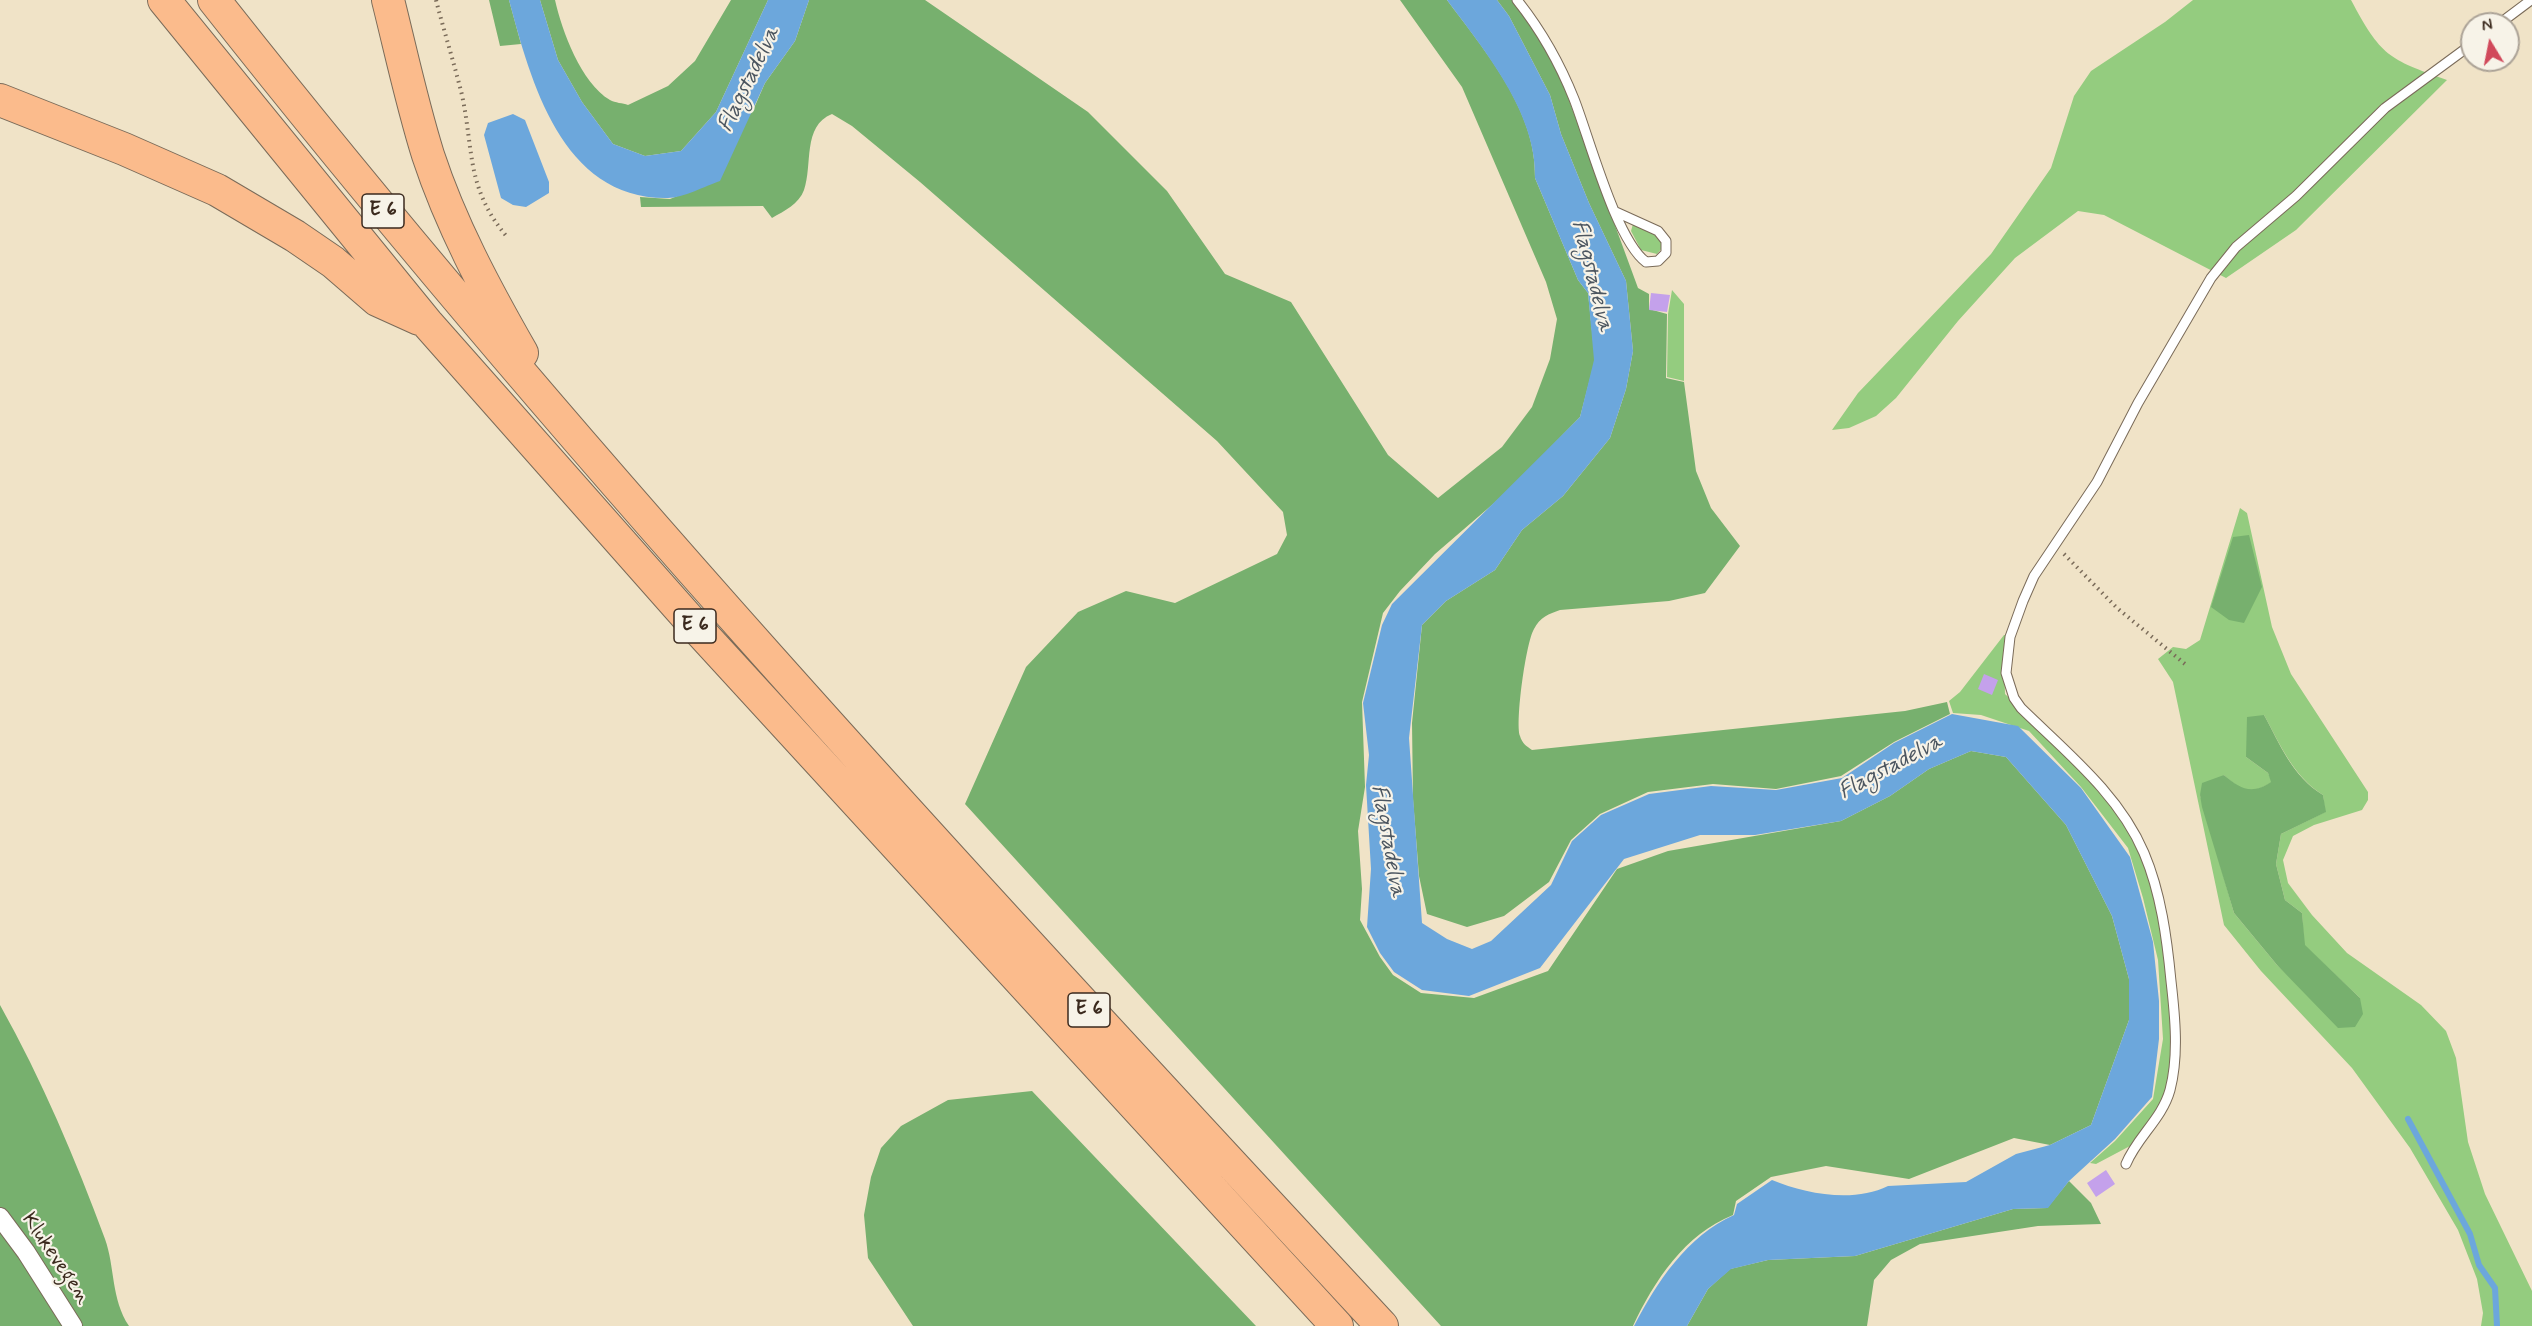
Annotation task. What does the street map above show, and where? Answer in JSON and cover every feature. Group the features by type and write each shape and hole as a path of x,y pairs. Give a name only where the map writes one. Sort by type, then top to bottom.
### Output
{"highway":[{"name":"E 6","path":"164,0 427,323 719,653 1337,1326"},
{"name":"E 6","path":"214,0 381,209 558,417 799,692 1011,926 1382,1326"},
{"name":"E 6","path":"388,0 419,124 448,208 491,299 558,417"},
{"name":"E 6","path":"0,100 124,149 217,190 296,236 333,262 377,300 427,323"}],"street":[{"name":"Klukevegen","path":"0,1217 26,1252 73,1326"}],"lane":[{"path":"1517,0 1557,61 1573,96 1616,212 1636,255 1646,262 1658,261 1666,252 1666,241 1658,231 1616,212"},
{"path":"2515,12 2531,0"},
{"path":"2126,1164 2130,1153 2161,1111 2170,1089 2175,1025 2168,946 2147,861 2132,829 2085,770 2021,708 2009,686 2007,662 2014,624 2034,576 2097,482 2192,310 2227,257 2318,176 2385,108 2460,53"}],"path":[{"path":"436,0 462,96 482,201 491,219 508,238"},
{"path":"2055,545 2117,608 2185,664"}],"green space":[{"path":"489,0 509,0 521,44 500,46"},
{"path":"540,0 555,0 568,41 590,82 610,100 628,105 668,86 695,61 731,0 768,0 716,112 681,151 645,156 613,144 582,102 558,60"},
{"path":"809,0 925,0 1088,112 1167,191 1225,274 1291,302 1388,455 1438,498 1502,447 1532,407 1550,359 1557,319 1546,282 1462,87 1400,0 1447,0 1492,61 1518,106 1533,153 1535,178 1578,280 1588,293 1595,360 1580,417 1507,492 1435,554 1383,613 1362,702 1365,787 1358,831 1362,889 1360,920 1380,957 1393,975 1421,993 1474,998 1548,971 1617,869 1668,851 1841,821 1890,796 1929,769 1971,751 2006,757 2066,825 2112,916 2129,979 2129,1020 2091,1125 2050,1145 2014,1138 1909,1179 1826,1166 1771,1177 1736,1201 1733,1215 1700,1234 1673,1261 1651,1292 1633,1326 1441,1326 965,804 1026,667 1078,612 1126,591 1175,603 1277,554 1287,535 1283,512 1217,441 920,182 852,126 832,114 816,127 812,137 807,180 802,195 791,207 772,218 763,206 641,207 640,197 670,199 692,190 754,108 765,83 795,41"},
{"path":"1497,0 1517,0 1540,37 1562,81 1638,288 1649,294 1649,309 1667,314 1666,378 1684,382 1696,471 1711,508 1740,546 1705,593 1669,601 1560,610 1542,619 1536,625 1531,637 1525,665 1519,715 1522,741 1532,750 1905,711 1947,702 1950,714 1894,742 1841,776 1776,789 1713,784 1648,792 1600,814 1571,840 1549,882 1504,916 1467,927 1427,914 1419,876 1413,799 1412,723 1422,625 1446,601 1495,570 1522,530 1563,496 1610,438 1626,389 1633,351 1626,281 1589,203 1561,134 1550,95 1509,16"},
{"path":"2193,0 2351,0 2370,33 2388,53 2411,67 2447,80 2296,230 2226,278 2104,215 2078,211 2015,258 1958,321 1896,398 1876,416 1849,428 1832,430 1858,393 1991,254 2051,168 2074,96 2091,71 2165,22"},
{"path":"1633,224 1658,231 1663,247 1657,254 1641,250 1631,231"},
{"path":"1672,290 1684,304 1684,381 1667,377 1668,314"},
{"path":"2240,508 2247,513 2272,627 2291,674 2368,792 2368,800 2362,810 2314,825 2293,836 2283,860 2288,883 2312,915 2347,953 2421,1005 2446,1031 2456,1058 2468,1142 2485,1194 2532,1291 2532,1326 2481,1326 2483,1313 2477,1279 2458,1230 2410,1148 2352,1068 2261,971 2224,925 2173,682 2158,659 2173,647 2186,649 2200,640","holes":["2264,715 2296,770 2323,795 2325,812 2281,834 2276,864 2285,900 2302,913 2304,945 2360,998 2292,979 2277,965 2234,913 2200,795 2224,775 2246,790 2258,789 2272,782 2268,773 2246,757"]},
{"path":"2249,535 2262,587 2244,623 2229,620 2211,607 2233,537"},
{"path":"2004,635 2008,635 2004,661 2005,694 2066,750 2122,815 2158,891 2175,1050 2166,1092 2152,1118 2130,1146 2096,1164 2090,1163 2115,1141 2153,1099 2163,1039 2158,960 2128,848 2081,787 2029,731 1981,715 1953,713 1949,701 1960,692"},
{"path":"2264,715 2295,770 2323,795 2326,812 2281,834 2276,864 2285,900 2302,913 2305,945 2360,998 2363,1014 2355,1027 2338,1028 2277,965 2234,913 2202,807 2200,795 2202,783 2224,775 2246,789 2258,788 2271,782 2268,773 2246,757 2247,717"},
{"path":"0,1005 44,1091 82,1179 105,1239 119,1305 129,1326 79,1326 0,1209"},
{"path":"1032,1091 1256,1326 913,1326 868,1258 864,1215 871,1177 881,1148 901,1126 948,1100"},
{"path":"2069,1181 2091,1203 2101,1224 2038,1226 1920,1244 1891,1260 1874,1280 1867,1326 1687,1326 1708,1289 1730,1269 1768,1260 1855,1256 2013,1209 2047,1208"},
{"path":"0,1227 65,1326 0,1326"}],"water":[{"name":"Flagstadelva","path":"509,0 540,0 558,60 582,102 613,144 645,156 681,151 716,112 768,0 809,0 795,41 765,83 720,181 687,194 668,198 632,193 602,179 577,158 557,130 541,99 528,66"},
{"name":"Flagstadelva","path":"1447,0 1497,0 1509,16 1550,95 1561,134 1589,203 1626,281 1633,351 1626,389 1610,438 1563,496 1522,530 1495,570 1446,601 1422,625 1409,738 1422,923 1447,939 1472,949 1491,941 1551,885 1572,841 1601,815 1649,794 1711,786 1776,790 1842,778 1894,743 1952,714 2018,726 2081,788 2130,857 2153,942 2159,1001 2159,1039 2152,1097 2115,1139 2069,1181 2048,1208 2013,1209 1855,1256 1768,1260 1731,1269 1708,1289 1687,1326 1634,1326 1663,1277 1688,1248 1717,1224 1734,1215 1737,1204 1772,1180 1814,1193 1830,1195 1860,1194 1888,1186 1966,1182 2016,1154 2050,1145 2091,1125 2129,1020 2129,979 2112,916 2066,825 2006,757 1971,751 1929,769 1890,796 1841,821 1755,835 1700,835 1624,859 1540,968 1469,996 1422,990 1394,972 1380,953 1367,927 1371,869 1366,785 1369,755 1363,703 1382,625 1392,604 1580,417 1594,360 1588,293 1578,280 1535,178 1533,154 1518,106 1492,61"},
{"path":"513,114 525,120 549,182 549,193 526,207 513,205 501,198 484,135 488,123"}],"building":[{"path":"1651,293 1670,295 1667,312 1649,310"},
{"path":"1984,674 1998,680 1992,695 1978,689"},
{"path":"2106,1170 2115,1184 2096,1197 2087,1183"}],"waterway":[{"path":"2408,1119 2470,1234 2479,1265 2495,1288 2497,1326"}]}
